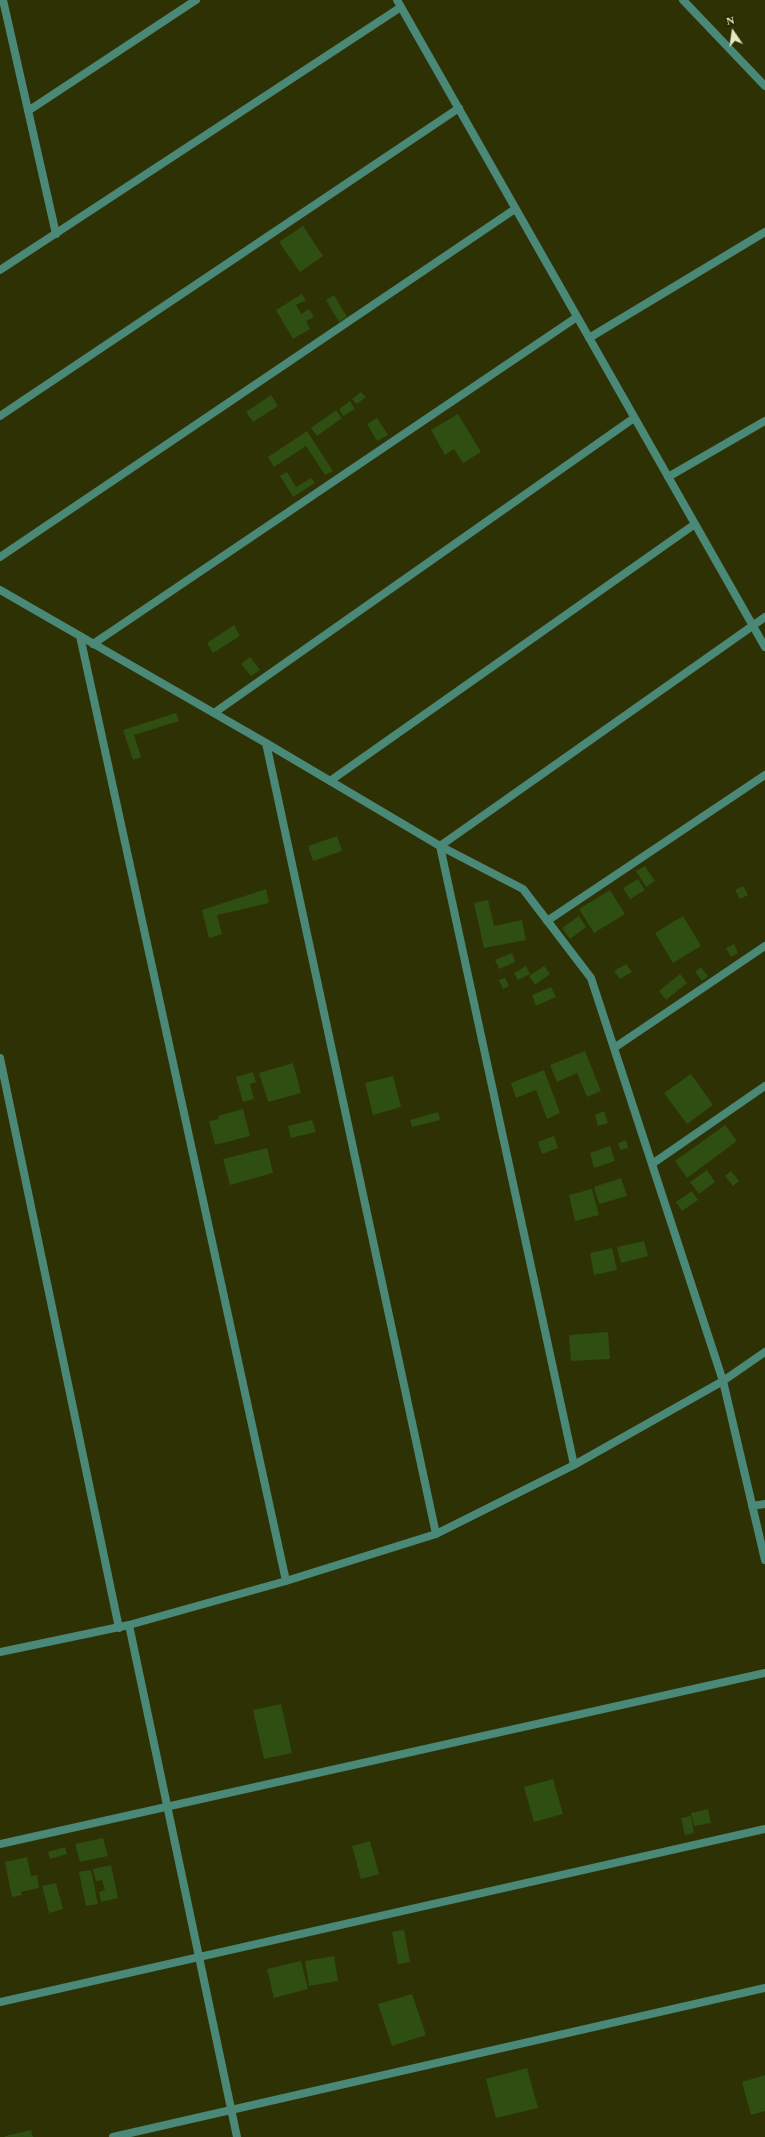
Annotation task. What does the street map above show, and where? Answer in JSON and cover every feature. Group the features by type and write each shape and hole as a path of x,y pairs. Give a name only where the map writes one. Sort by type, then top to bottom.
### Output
{"street":[{"path":"2,0 56,234"},
{"path":"28,111 196,0"},
{"path":"683,0 765,86"},
{"path":"0,270 399,4 765,647"},
{"path":"0,416 458,108"},
{"path":"0,557 515,209"},
{"path":"589,338 765,232"},
{"path":"94,644 577,317"},
{"path":"214,713 634,418"},
{"path":"668,477 765,421"},
{"path":"330,781 695,524"},
{"path":"0,590 266,743 440,846 523,890 591,978 723,1381 765,1560"},
{"path":"440,846 765,617"},
{"path":"80,636 286,1581"},
{"path":"266,743 436,1534"},
{"path":"547,921 765,775"},
{"path":"440,846 574,1465"},
{"path":"614,1048 765,946"},
{"path":"0,1058 119,1628"},
{"path":"652,1164 765,1086"},
{"path":"0,1652 119,1628 286,1581 436,1534 574,1465 723,1381 765,1352"},
{"path":"752,1506 765,1504"},
{"path":"129,1625 237,2137"},
{"path":"0,1844 765,1673"},
{"path":"0,2002 765,1829"},
{"path":"114,2137 765,1988"}],"building":[{"path":"303,226 323,256 300,272 279,242"},
{"path":"302,294 306,300 296,305 301,314 309,309 314,317 306,321 310,329 293,339 276,310"},
{"path":"334,295 347,317 339,322 326,300"},
{"path":"361,392 366,397 357,404 352,399"},
{"path":"271,395 278,406 253,422 246,412"},
{"path":"350,401 355,409 343,416 339,409"},
{"path":"336,410 342,418 317,436 311,428"},
{"path":"458,414 481,452 463,463 454,449 445,455 431,430"},
{"path":"377,418 388,435 377,441 367,424"},
{"path":"307,431 333,471 325,475 306,446 274,467 268,457"},
{"path":"287,472 296,487 311,478 315,483 293,497 280,476"},
{"path":"234,625 240,636 213,653 207,643"},
{"path":"250,657 260,670 251,676 241,664"},
{"path":"176,713 179,721 134,735 141,757 133,760 123,730"},
{"path":"337,836 342,851 313,861 308,846"},
{"path":"645,866 655,881 646,887 636,871"},
{"path":"638,879 645,890 630,899 623,888"},
{"path":"743,886 748,895 740,899 735,890"},
{"path":"266,889 269,903 217,915 222,934 209,938 202,910"},
{"path":"610,890 625,914 594,933 579,909"},
{"path":"488,900 494,926 522,920 526,940 484,948 474,903"},
{"path":"579,916 586,927 570,939 562,928"},
{"path":"683,916 701,946 673,963 655,933"},
{"path":"734,944 738,953 731,957 726,948"},
{"path":"512,953 515,962 499,969 495,960"},
{"path":"626,964 632,972 620,979 614,971"},
{"path":"526,966 530,974 518,980 514,973"},
{"path":"544,966 550,974 535,985 529,976"},
{"path":"701,967 708,976 702,981 695,972"},
{"path":"680,974 687,983 666,1000 659,991"},
{"path":"505,978 509,986 503,989 499,980"},
{"path":"551,987 556,997 536,1006 532,995"},
{"path":"585,1051 601,1091 587,1097 577,1073 557,1082 550,1065"},
{"path":"293,1063 301,1093 268,1102 259,1073"},
{"path":"544,1070 560,1113 547,1119 536,1090 516,1098 511,1083"},
{"path":"253,1072 256,1082 250,1084 254,1099 243,1102 236,1077"},
{"path":"691,1074 713,1105 687,1124 664,1093"},
{"path":"393,1076 401,1107 373,1115 365,1083"},
{"path":"243,1109 250,1136 215,1145 209,1121 219,1119 218,1116"},
{"path":"604,1111 608,1123 598,1126 595,1115"},
{"path":"438,1112 440,1120 412,1127 410,1120"},
{"path":"312,1120 316,1132 291,1138 288,1126"},
{"path":"725,1125 737,1141 687,1178 675,1161"},
{"path":"554,1136 558,1148 542,1154 538,1142"},
{"path":"626,1140 628,1148 620,1150 618,1143"},
{"path":"610,1146 615,1161 594,1168 590,1153"},
{"path":"267,1148 273,1173 230,1185 223,1159"},
{"path":"707,1170 715,1182 699,1194 690,1182"},
{"path":"731,1171 739,1181 733,1186 725,1176"},
{"path":"621,1178 627,1196 599,1204 594,1187"},
{"path":"592,1189 599,1215 575,1221 569,1195"},
{"path":"692,1191 698,1200 682,1211 676,1202"},
{"path":"644,1241 648,1256 621,1263 617,1247"},
{"path":"612,1248 617,1270 594,1275 590,1253"},
{"path":"608,1332 610,1359 571,1361 569,1335"},
{"path":"281,1704 292,1753 264,1759 253,1710"},
{"path":"553,1779 563,1814 534,1822 524,1787"},
{"path":"708,1809 711,1823 694,1826 691,1813"},
{"path":"691,1816 694,1833 685,1835 681,1818"},
{"path":"103,1838 108,1856 80,1862 75,1844"},
{"path":"370,1841 379,1874 361,1879 352,1846"},
{"path":"65,1847 67,1854 50,1859 48,1852"},
{"path":"27,1857 31,1876 37,1875 39,1888 21,1892 22,1895 12,1897 5,1862"},
{"path":"111,1865 118,1898 101,1902 99,1892 105,1890 102,1880 96,1881 93,1869"},
{"path":"91,1870 98,1904 86,1906 79,1872"},
{"path":"56,1883 63,1909 49,1913 42,1886"},
{"path":"404,1930 410,1962 398,1964 392,1932"},
{"path":"334,1956 338,1981 309,1986 305,1961"},
{"path":"301,1961 308,1989 274,1998 267,1969"},
{"path":"412,1994 426,2035 392,2046 378,2004"},
{"path":"527,2068 538,2108 496,2118 486,2079"},
{"path":"765,2075 765,2111 751,2115 742,2082"},
{"path":"31,2130 33,2137 5,2137 5,2136"}]}
